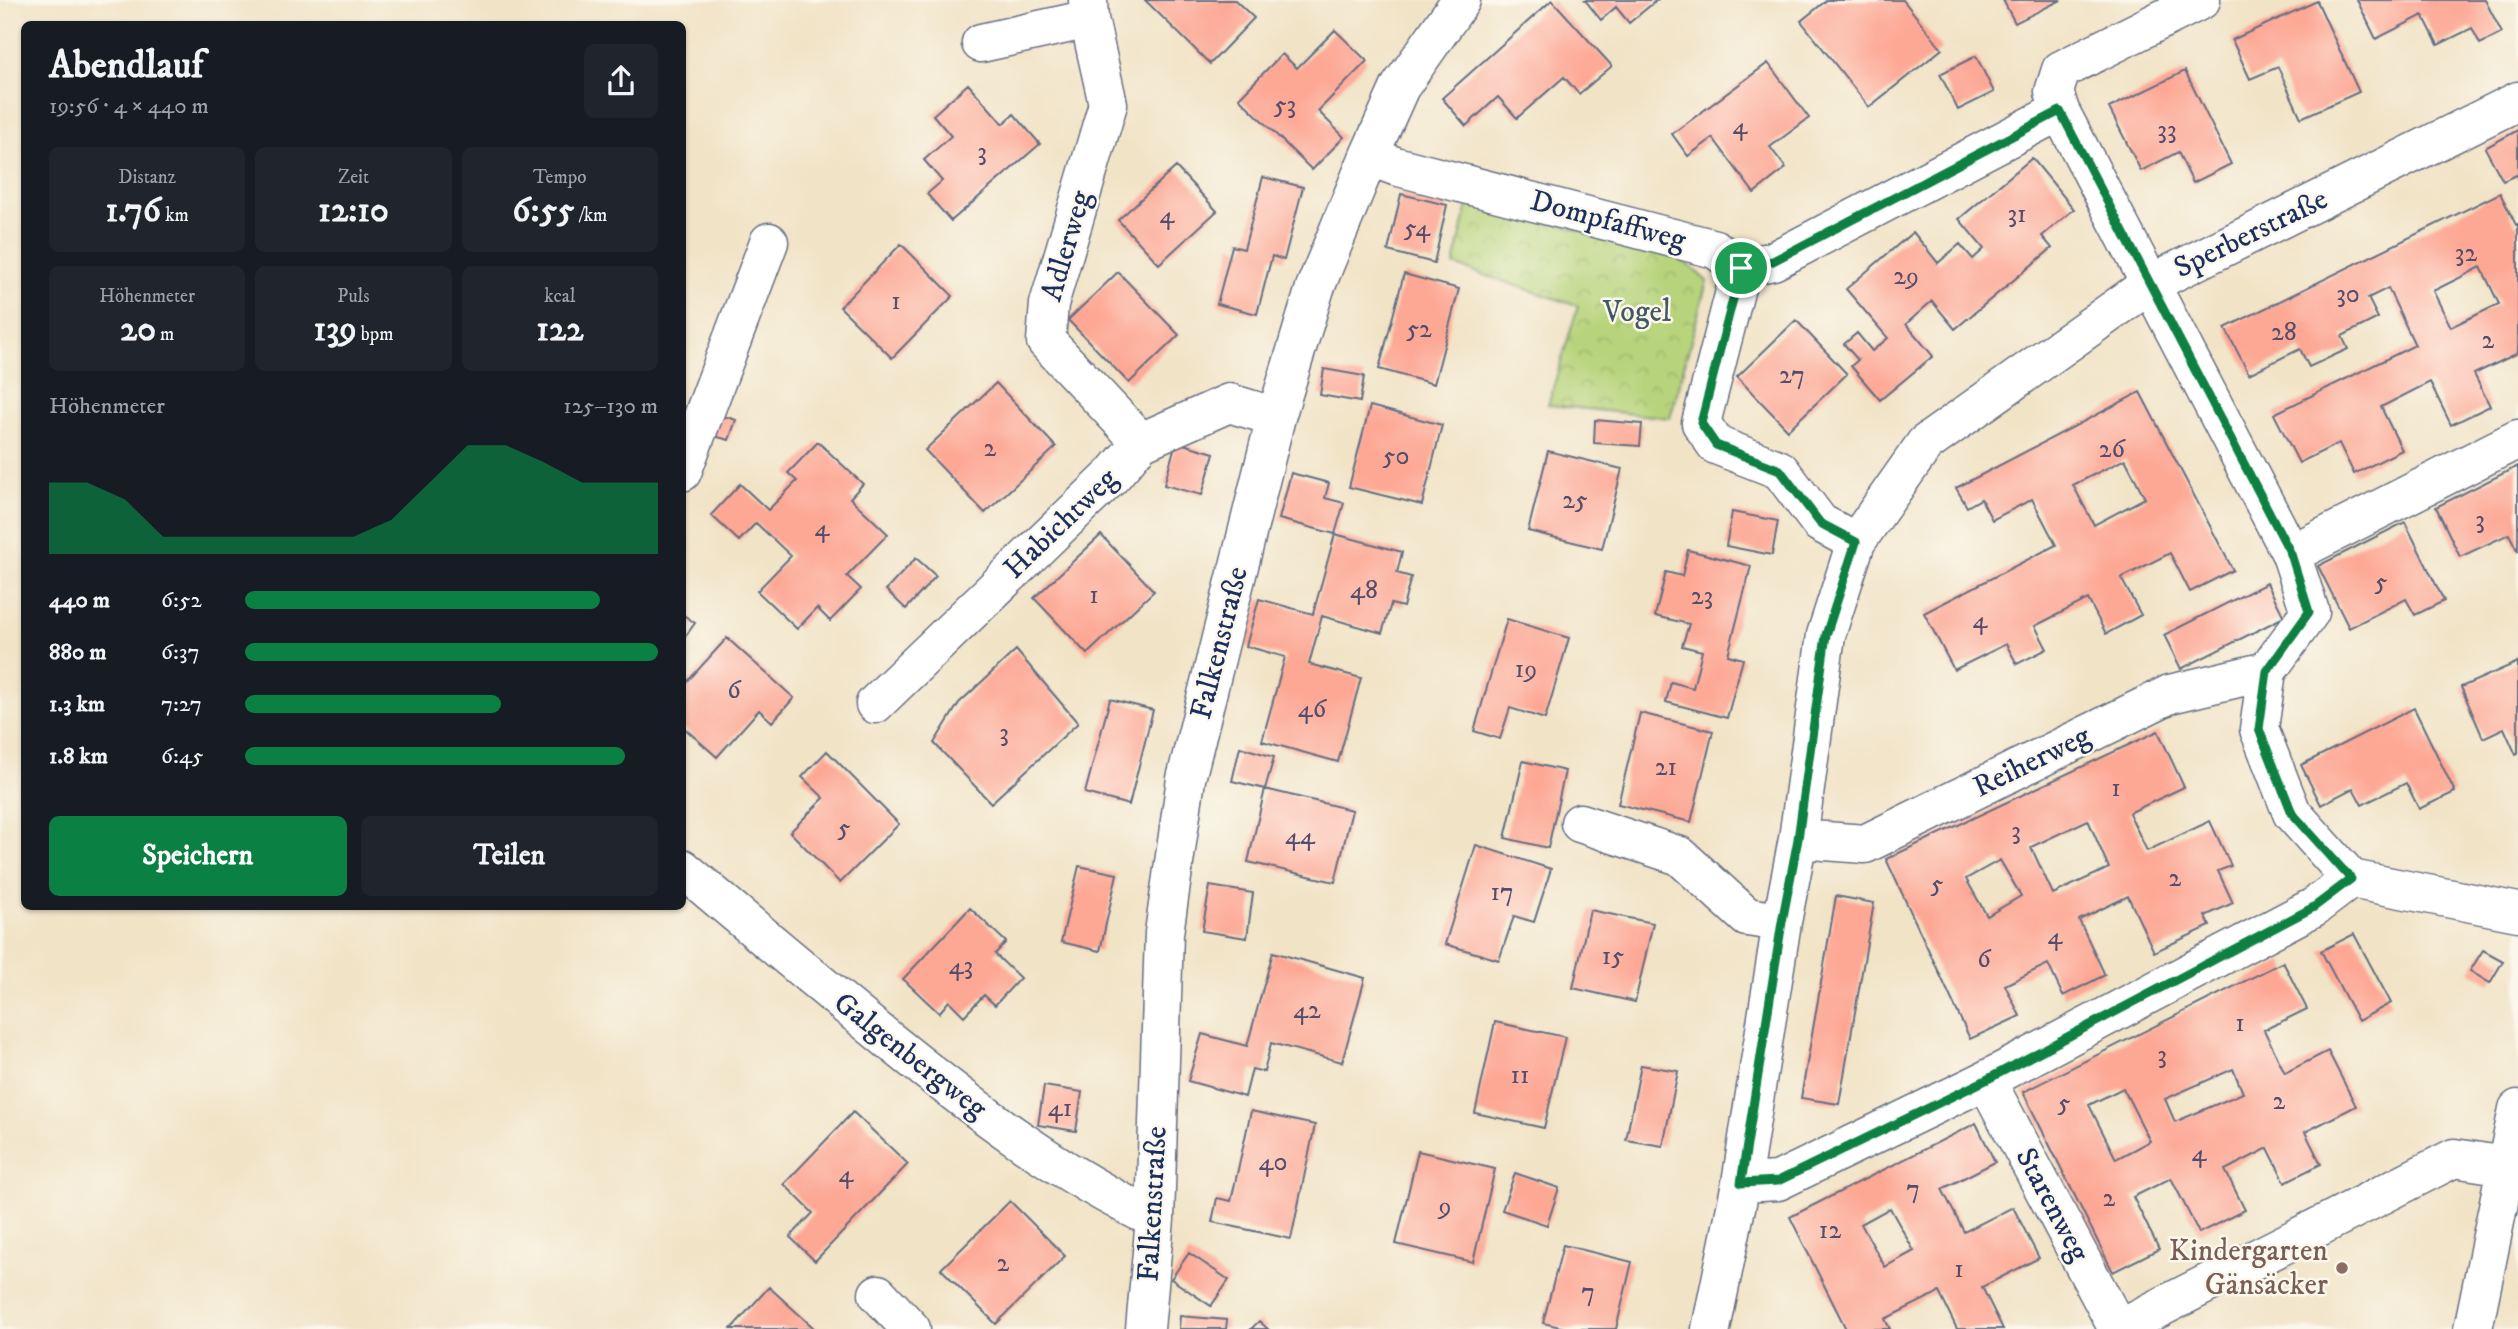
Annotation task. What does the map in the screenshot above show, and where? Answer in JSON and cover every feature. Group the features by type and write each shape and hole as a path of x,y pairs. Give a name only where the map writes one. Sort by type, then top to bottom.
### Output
{"street":[{"name":"Falkenstraße","path":"1145,1329 1155,1219 1164,933 1186,779 1276,417 1315,288 1400,88 1461,0"},
{"path":"2201,0 2061,70 2054,92 2060,111 2291,554 2309,612 2267,671 2259,729 2292,813 2351,879 2518,912"},
{"name":"Adlerweg","path":"981,43 1089,9 1108,104 1049,304 1046,341 1141,442"},
{"name":"Sperberstraße","path":"1711,1329 1741,1183 1782,922 1798,839 1826,635 1856,542 1924,444 2150,284 2518,101"},
{"path":"1856,542 1820,523 1780,470 1716,445 1701,423 1741,268 1773,261 2060,111"},
{"name":"Dompfaffweg","path":"1369,156 1395,166 1715,249 1741,268"},
{"path":"686,461 769,242"},
{"name":"Habichtweg","path":"875,704 1113,475 1141,442 1229,403 1276,417"},
{"path":"2291,554 2518,439"},
{"name":"Reiherweg","path":"1798,839 1864,844 2171,694 2267,671"},
{"path":"1580,823 1680,856 1747,916 1782,922"},
{"name":"Galgenbergweg","path":"686,872 976,1110 1116,1201 1155,1219"},
{"path":"1741,1183 1778,1181 1986,1080 2314,907 2351,879"},
{"name":"Starenweg","path":"1986,1080 2118,1329"},
{"path":"2473,1329 2507,1225 2506,1166 2518,1109"},
{"path":"2118,1329 2454,1158 2506,1166"},
{"path":"878,1294 911,1329"}],"green space":[{"name":"Vogel","path":"1469,200 1680,258 1707,281 1670,418 1548,405 1578,306 1454,265"}],"building":[{"path":"1145,0 1235,0 1254,18 1210,64"},
{"path":"1552,0 1612,66 1579,94 1564,77 1517,118 1498,97 1466,126 1442,98"},
{"path":"1585,0 1657,0 1629,23 1616,7 1601,20"},
{"path":"1827,0 1903,0 1942,49 1869,107 1801,21"},
{"path":"2003,0 2061,0 2015,23"},
{"path":"2357,0 2485,0 2502,33 2480,44 2472,28 2438,45 2423,15 2376,39"},
{"path":"2317,1 2359,92 2301,118 2278,67 2250,79 2232,40"},
{"path":"1335,30 1367,61 1318,111 1344,137 1312,170 1239,98 1282,54 1297,68"},
{"path":"1976,56 1994,92 1958,110 1940,74"},
{"path":"1768,63 1809,118 1770,147 1786,168 1754,193 1713,138 1688,156 1672,134"},
{"path":"2185,71 2231,164 2193,183 2178,152 2141,171 2109,108"},
{"path":"968,84 1003,124 1014,114 1040,144 951,221 927,194 942,181 924,160 951,136 933,115"},
{"path":"2518,130 2518,180 2516,175 2503,181 2485,148"},
{"path":"2032,158 2074,209 2042,236 2052,248 1955,329 1932,301 1906,324 1933,356 1880,400 1851,366 1858,360 1844,344 1857,333 1872,351 1888,338 1846,289 1913,232 1938,263 1960,244 1973,259 1984,249 1959,219"},
{"path":"1176,167 1217,211 1159,264 1118,220"},
{"path":"1263,177 1303,187 1284,260 1272,256 1257,314 1217,304 1232,246 1244,249"},
{"path":"2500,193 2516,225 2518,224 2518,353 2474,374 2490,406 2451,425 2430,382 2381,407 2402,450 2354,474 2339,443 2299,463 2274,414 2415,345 2388,288 2368,298 2378,318 2342,336 2348,349 2309,367 2300,349 2249,374 2225,328","holes":["2481,267 2499,304 2451,327 2433,291"]},
{"path":"1401,194 1447,205 1434,263 1388,251"},
{"path":"901,244 953,296 892,358 840,307"},
{"path":"1118,272 1179,335 1129,383 1068,320"},
{"path":"1404,274 1459,289 1434,384 1379,369"},
{"path":"1796,320 1847,374 1788,430 1737,377"},
{"path":"1324,369 1364,376 1360,402 1320,395"},
{"path":"996,383 1056,447 985,513 925,450"},
{"path":"2140,392 2233,570 2190,592 2170,553 2121,578 2141,615 2106,634 2088,599 2035,626 2047,649 2017,664 2006,644 1954,670 1924,613 2056,545 2032,499 1992,520 1981,499 1967,507 1956,488","holes":["2125,459 2145,498 2094,525 2073,485"]},
{"path":"1370,406 1442,425 1422,505 1349,487"},
{"path":"714,413 736,420 729,440 707,434"},
{"path":"1595,420 1642,424 1640,446 1594,443"},
{"path":"818,442 863,484 850,498 888,534 847,576 861,589 830,621 817,608 797,629 757,591 791,556 756,523 739,541 711,515 740,484 768,510 797,481 788,473"},
{"path":"1176,442 1214,453 1202,495 1164,485"},
{"path":"1548,451 1622,469 1602,549 1528,531"},
{"path":"2518,466 2518,552 2509,534 2460,557 2436,507"},
{"path":"1291,473 1329,483 1325,498 1344,503 1335,534 1279,519"},
{"path":"1732,512 1778,521 1772,555 1726,546"},
{"path":"2405,522 2444,601 2415,615 2406,599 2349,628 2318,566"},
{"path":"1335,534 1402,552 1397,573 1411,577 1403,607 1391,604 1382,633 1322,616 1309,664 1361,678 1338,762 1262,741 1285,657 1246,646 1259,599 1313,614"},
{"path":"1101,535 1154,591 1087,654 1034,598"},
{"path":"1688,550 1751,566 1728,655 1743,659 1727,718 1666,702 1671,682 1693,688 1702,651 1682,646 1689,624 1655,616 1666,572 1682,576"},
{"path":"916,558 936,576 906,609 886,590"},
{"path":"2267,583 2284,617 2181,669 2164,635"},
{"path":"686,617 695,623 686,635"},
{"path":"1507,619 1569,638 1545,719 1510,708 1500,739 1474,731"},
{"path":"727,638 794,698 772,722 759,710 717,757 686,730 687,682"},
{"path":"1016,650 1078,723 991,803 934,743 959,703"},
{"path":"2518,662 2516,755 2504,728 2483,738 2461,687"},
{"path":"1110,699 1153,710 1129,805 1085,793"},
{"path":"2414,708 2455,792 2419,809 2406,783 2362,805 2353,788 2321,805 2301,765"},
{"path":"1640,713 1713,731 1691,822 1618,804"},
{"path":"2158,731 2184,787 2129,813 2147,851 2210,821 2231,866 2218,871 2233,903 2205,916 2210,926 2154,952 2128,896 2079,920 2105,975 2063,996 2048,964 2005,985 2020,1016 1970,1039 1886,859","holes":["2088,820 2109,868 2053,894 2031,847","2000,860 2021,896 1987,916 1966,879"]},
{"path":"1240,747 1274,757 1265,789 1232,781"},
{"path":"827,751 899,824 840,883 790,832 824,798 802,777"},
{"path":"1523,761 1565,771 1548,848 1505,838"},
{"path":"1265,789 1352,810 1335,882 1248,862"},
{"path":"1476,845 1551,869 1534,922 1514,916 1499,960 1445,944"},
{"path":"1079,866 1117,874 1100,951 1061,942"},
{"path":"1210,886 1253,893 1247,938 1202,931"},
{"path":"1836,896 1874,903 1839,1104 1801,1098"},
{"path":"970,908 1006,942 995,954 1020,978 995,1005 984,995 964,1016 949,1001 939,1013 903,979"},
{"path":"1590,910 1653,923 1635,1002 1573,988"},
{"path":"2354,934 2391,1003 2358,1021 2321,951"},
{"path":"2483,950 2503,961 2490,983 2470,971"},
{"path":"1273,952 1365,978 1342,1062 1271,1043 1264,1072 1252,1069 1245,1097 1188,1081 1202,1034 1247,1046"},
{"path":"2283,962 2307,1009 2264,1030 2285,1073 2328,1051 2356,1106 2305,1132 2321,1164 2285,1182 2268,1148 2225,1170 2245,1210 2199,1233 2171,1178 2133,1197 2159,1249 2113,1272 2023,1092","holes":["2233,1069 2243,1093 2175,1122 2165,1099","2123,1088 2150,1141 2116,1159 2089,1105"]},
{"path":"1495,1022 1565,1037 1544,1128 1475,1113"},
{"path":"1641,1065 1678,1071 1663,1146 1626,1140"},
{"path":"1044,1086 1082,1092 1076,1131 1038,1125"},
{"path":"1251,1111 1315,1125 1291,1239 1212,1222 1217,1198 1231,1201"},
{"path":"853,1112 908,1164 815,1261 790,1237 813,1213 784,1184"},
{"path":"1976,1123 1995,1162 1942,1189 1964,1232 2013,1207 2039,1258 1982,1287 2003,1329 1957,1329 1939,1292 1885,1319 1890,1329 1846,1329 1790,1217","holes":["1890,1208 1914,1251 1885,1267 1861,1224"]},
{"path":"1418,1151 1495,1169 1473,1262 1396,1244"},
{"path":"1515,1173 1559,1188 1547,1225 1502,1210"},
{"path":"1010,1201 1065,1256 996,1324 941,1269"},
{"path":"1563,1245 1632,1262 1616,1329 1569,1329 1543,1323"},
{"path":"1189,1253 1229,1280 1211,1306 1171,1279"},
{"path":"769,1287 815,1329 731,1329"},
{"path":"1180,1316 1227,1320 1226,1329 1179,1329"},
{"path":"1259,1321 1268,1329 1251,1329"}],"place":[{"name":"Kindergarten Gänsäcker","path":"2342,1268"}],"route":[{"path":"2060,111 2291,554 2309,612 2267,671 2259,729 2292,813 2351,879 2314,907 1986,1080 1778,1181 1741,1183 1782,922 1798,839 1826,635 1856,542 1820,523 1780,470 1716,445 1701,423 1741,268 1773,261 2060,111"}]}
